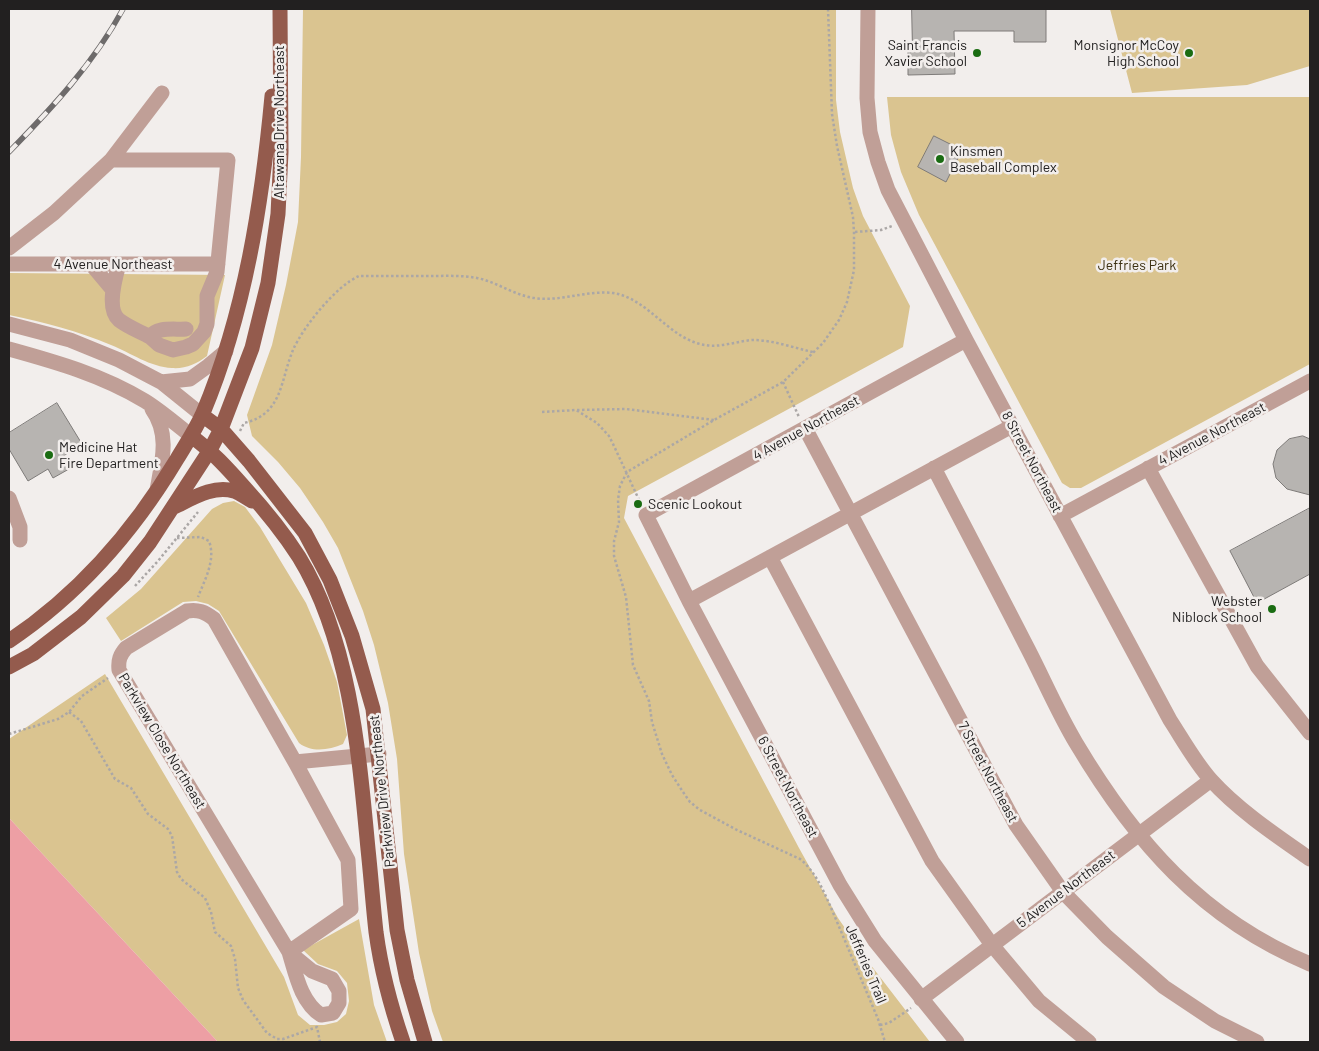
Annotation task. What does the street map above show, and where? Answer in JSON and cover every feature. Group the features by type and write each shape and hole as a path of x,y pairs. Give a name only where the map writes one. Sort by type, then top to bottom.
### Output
{"main road":[{"name":"Altawana Drive Northeast","path":"9,641 64,598 103,560 126,533 157,492 202,414 226,351 245,276 267,149 280,16"},
{"name":"Altawana Drive Northeast","path":"9,667 33,654 81,617 123,576 150,542 210,450 221,429 252,348 268,283 277,224 282,152 280,16"},
{"name":"Parkview Drive Northeast","path":"202,414 221,429 277,494 305,533 330,580 352,636 373,709 397,930 407,980 425,1042"},
{"name":"Parkview Drive Northeast","path":"191,436 210,450 265,510 299,558 320,599 337,650 353,721 359,756 376,933 384,978 403,1042"},
{"path":"172,508 218,488 236,492 265,510"}],"street":[{"name":"8 Street Northeast","path":"868,9 867,98 870,132 878,162 888,190 966,340 1170,720 1211,780 1243,810 1275,835 1310,858"},
{"path":"9,248 54,213 111,160 162,93"},
{"path":"111,160 228,160 217,272 207,296 208,324 199,339 186,347 173,350 159,345 150,337 119,320 114,313 112,288 120,264"},
{"name":"4 Avenue Northeast","path":"9,264 218,264"},
{"path":"91,264 112,288"},
{"name":"Parkview Drive Northeast","path":"9,324 70,340 119,360 161,382 202,414"},
{"path":"150,337 159,330 186,330"},
{"name":"4 Avenue Northeast","path":"646,515 966,340"},
{"name":"Parkview Drive Northeast","path":"9,349 67,366 110,382 146,402 191,436"},
{"path":"161,382 190,379 226,351"},
{"name":"4 Avenue Northeast","path":"1060,516 1310,381"},
{"path":"146,402 157,417 163,432 164,451 157,492"},
{"path":"689,601 1012,426"},
{"name":"7 Street Northeast","path":"805,428 1016,825 1063,892 1107,937 1164,987 1215,1021 1257,1042"},
{"path":"934,468 1076,741 1103,786 1138,835 1174,875 1219,912 1261,941 1310,964"},
{"path":"1148,468 1257,666 1310,733"},
{"path":"9,498 20,527 20,540"},
{"name":"6 Street Northeast","path":"646,515 689,601 840,885 875,941 957,1042"},
{"path":"770,557 932,861 992,945 1038,1001 1088,1042"},
{"path":"194,610 206,612 214,619 295,762 379,754"},
{"name":"Parkview Close Northeast","path":"194,610 187,611 126,648 120,655 118,662 119,670 289,952 351,909 348,860 295,762"},
{"name":"5 Avenue Northeast","path":"921,999 1211,780"}],"path":[{"path":"854,232 881,230 904,220"},
{"path":"233,443 244,423 254,420 272,408 278,397 293,349 329,298 349,280 359,276 478,278 522,296 534,298 552,299 614,293 632,300 665,325 703,345 713,346 756,340 813,352"},
{"path":"783,382 805,428"},
{"path":"542,412 626,409 714,420"},
{"path":"576,410 597,423 609,436 646,515"},
{"path":"194,610 210,566 212,551 209,541 201,537 175,538 201,508"},
{"path":"9,734 52,722 69,712 82,696 119,670"},
{"path":"69,712 81,722 115,779 131,788 148,814 168,828 172,836 175,862 181,880 205,898 211,912 215,932 231,946 235,959 238,988 243,1000 267,1033 277,1039 283,1039 317,1027 320,1042"},
{"name":"Jefferies Trail","path":"826,895 880,1025 885,1042"},
{"path":"880,1025 888,1023 914,1006 921,999"}],"green space":[{"path":"303,9 836,9 836,100 840,132 853,188 863,216 910,306 903,347 628,496 624,518 838,918 870,964 930,1042 443,1042 432,1011 419,953 404,854 397,759 388,703 374,645 363,611 338,548 300,488 252,436 247,415 272,345 298,222"},
{"name":"Monsignor McCoy High School","path":"1110,9 1310,9 1310,66 1247,85 1132,93"},
{"name":"Jeffries Park","path":"887,97 1310,97 1310,364 1081,488 1070,488 1062,483 919,215 901,172 891,135"},
{"path":"9,273 225,275 207,356 191,365 177,368 156,365 99,340 73,331 9,315"},
{"path":"234,501 245,507 260,527 306,603 337,682 347,735 343,744 332,748 315,749 299,743 219,611 208,604 196,601 183,602 121,641 106,618 141,589 212,509 223,503"},
{"path":"105,674 284,977 298,1015 310,1025 324,1025 337,1022 346,1014 349,1001 347,983 337,971 318,964 303,950 359,919 374,1005 387,1042 218,1042 9,818 9,739"}],"shaded area":[{"path":"9,818 218,1042 9,1042"}],"building":[{"path":"912,9 1046,9 1046,42 1014,42 1014,31 954,31 955,74 908,75 908,44 912,44"},
{"name":"Kinsmen Baseball Complex","path":"934,136 962,150 946,182 918,167"},
{"path":"57,403 82,444 62,457 69,469 53,478 48,469 28,481 9,449 9,433"},
{"path":"1303,436 1310,439 1310,495 1287,489 1276,478 1273,464 1277,450 1289,439"},
{"path":"1310,508 1310,574 1257,603 1230,551"}],"railway":[{"path":"9,152 71,85 99,48 123,9"}],"place":[{"name":"Saint Francis Xavier School","path":"977,53"},
{"name":"Monsignor McCoy High School","path":"1189,53"},
{"name":"Kinsmen Baseball Complex","path":"940,159"},
{"name":"Medicine Hat Fire Department","path":"49,455"},
{"name":"Scenic Lookout","path":"638,504"},
{"name":"Webster Niblock School","path":"1272,609"}]}
